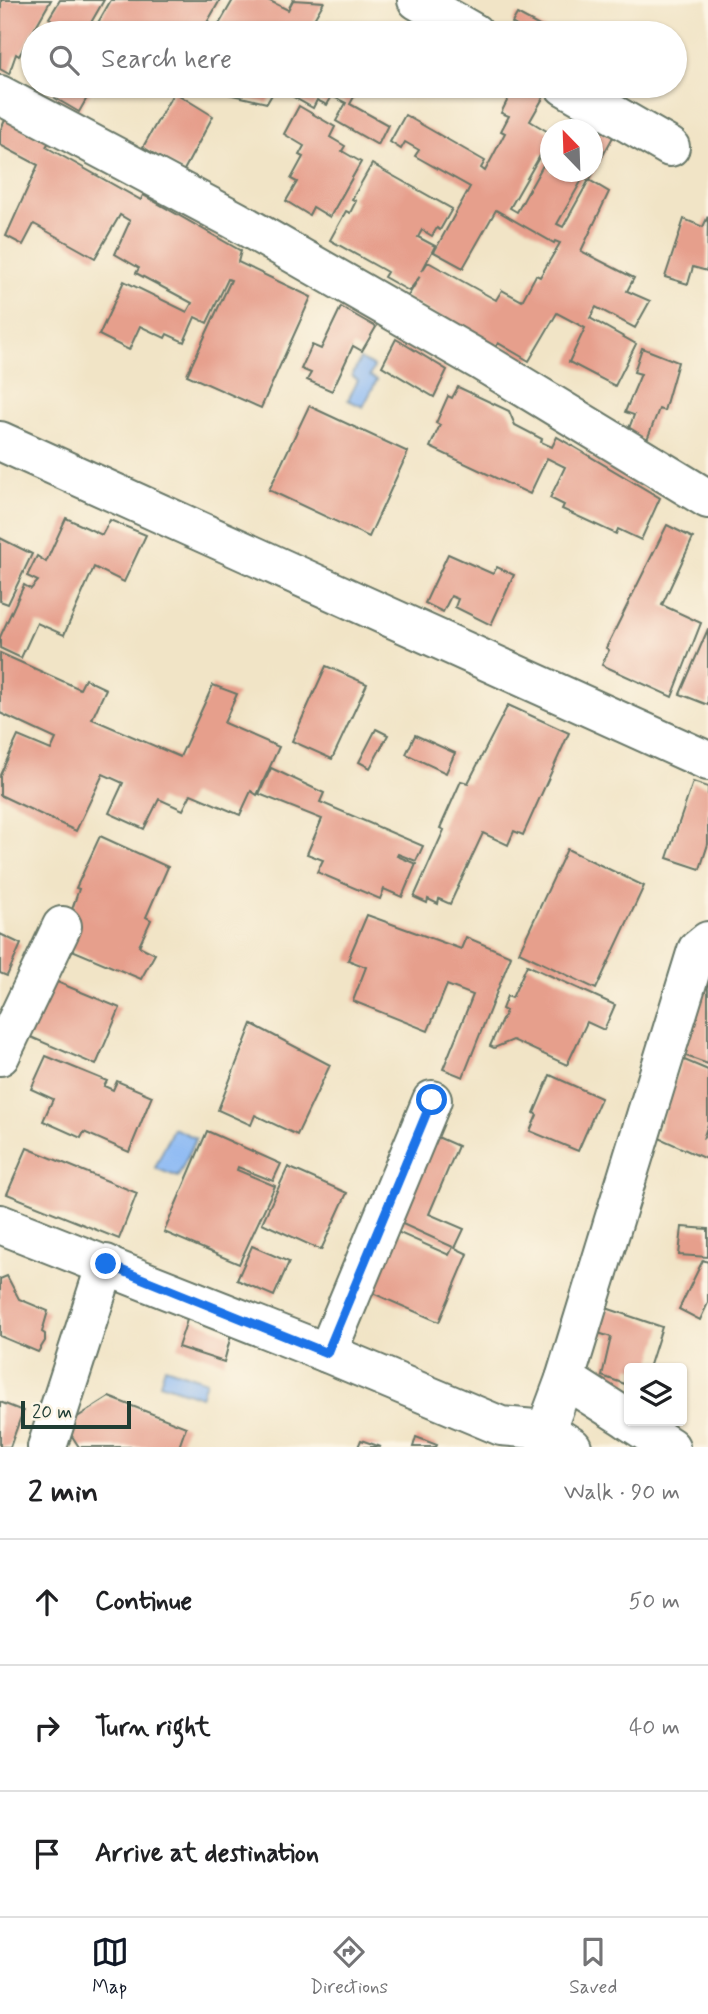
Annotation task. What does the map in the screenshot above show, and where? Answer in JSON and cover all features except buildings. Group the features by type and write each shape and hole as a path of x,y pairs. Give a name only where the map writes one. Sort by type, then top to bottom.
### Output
{"street":[{"path":"417,0 453,21"},
{"path":"0,95 247,227 481,361 708,499"},
{"path":"585,98 670,147"},
{"path":"0,441 708,761"},
{"path":"0,1056 62,926"},
{"path":"0,1224 327,1353 498,1436 559,1438 565,1379 697,950 708,941"},
{"path":"327,1353 432,1100"},
{"path":"47,1447 106,1264"},
{"path":"565,1379 624,1418"},
{"path":"637,1426 670,1447"}],"water":[{"path":"360,359 374,367 370,376 377,380 363,407 348,400 358,380 352,376"},
{"path":"173,1128 196,1138 178,1177 155,1168"},
{"path":"165,1367 206,1381 201,1397 160,1383"}],"route":[{"path":"106,1264 327,1353 432,1100"}]}
